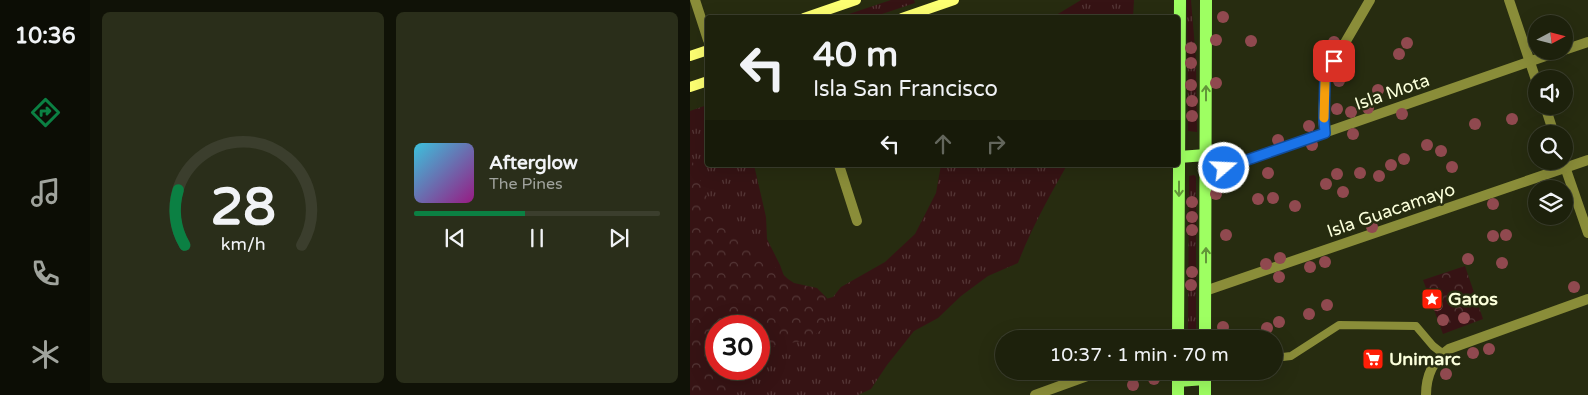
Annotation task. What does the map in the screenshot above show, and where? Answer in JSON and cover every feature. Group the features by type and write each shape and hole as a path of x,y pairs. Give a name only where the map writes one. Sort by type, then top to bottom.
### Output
{"main road":[{"path":"813,15 856,0"},
{"path":"910,15 942,2 954,0"},
{"path":"1180,0 1180,15"},
{"path":"1206,0 1206,330"},
{"path":"690,56 705,51"},
{"path":"690,87 705,82"},
{"path":"1180,157 1206,154"},
{"path":"1178,330 1179,167"},
{"path":"1178,380 1178,395"},
{"path":"1205,380 1205,395"}],"street":[{"path":"695,0 705,31"},
{"path":"1325,133 1325,77 1370,0"},
{"path":"1509,0 1533,70"},
{"path":"1573,47 1588,42"},
{"name":"Isla Mota","path":"1206,174 1535,60"},
{"name":"Isla Guacamayo","path":"1573,163 1588,160"},
{"path":"839,167 857,222"},
{"name":"Isla Guacamayo","path":"1206,291 1550,170"},
{"path":"1566,170 1588,233"},
{"path":"1426,395 1428,375 1442,353 1456,345 1588,299"},
{"path":"1035,395 1076,380"}],"lane":[{"path":"1283,357 1291,356 1339,325 1416,326 1433,346 1442,353"}],"green space":[{"path":"891,0 914,0 915,3 879,15 846,15"},
{"path":"1081,0 1134,0 1133,15 1056,15"},
{"path":"1187,0 1191,0 1196,60 1197,132 1188,131"},
{"path":"705,106 705,167 754,167 766,217 767,239 780,265 792,298 804,305 833,297 841,287 885,262 915,234 936,193 941,167 1066,167 1034,225 1018,263 988,276 961,296 938,318 914,331 871,389 858,395 690,395 690,111"},
{"path":"690,155 709,202 720,217 788,279 794,283 817,288 827,298 828,317 821,330 809,340 770,347 770,315 705,315 705,380 733,380 723,395 690,395"},
{"path":"1194,175 1196,177 1196,330 1188,330 1189,176"},
{"path":"1465,266 1483,319 1443,334 1423,280"}],"slow traffic":[{"path":"1324,118 1325,82"}],"place":[{"name":"Gatos","path":"1432,299"},
{"name":"Unimarc","path":"1373,359"}],"route":[{"path":"1224,168 1325,133 1325,77 1334,61"}]}
